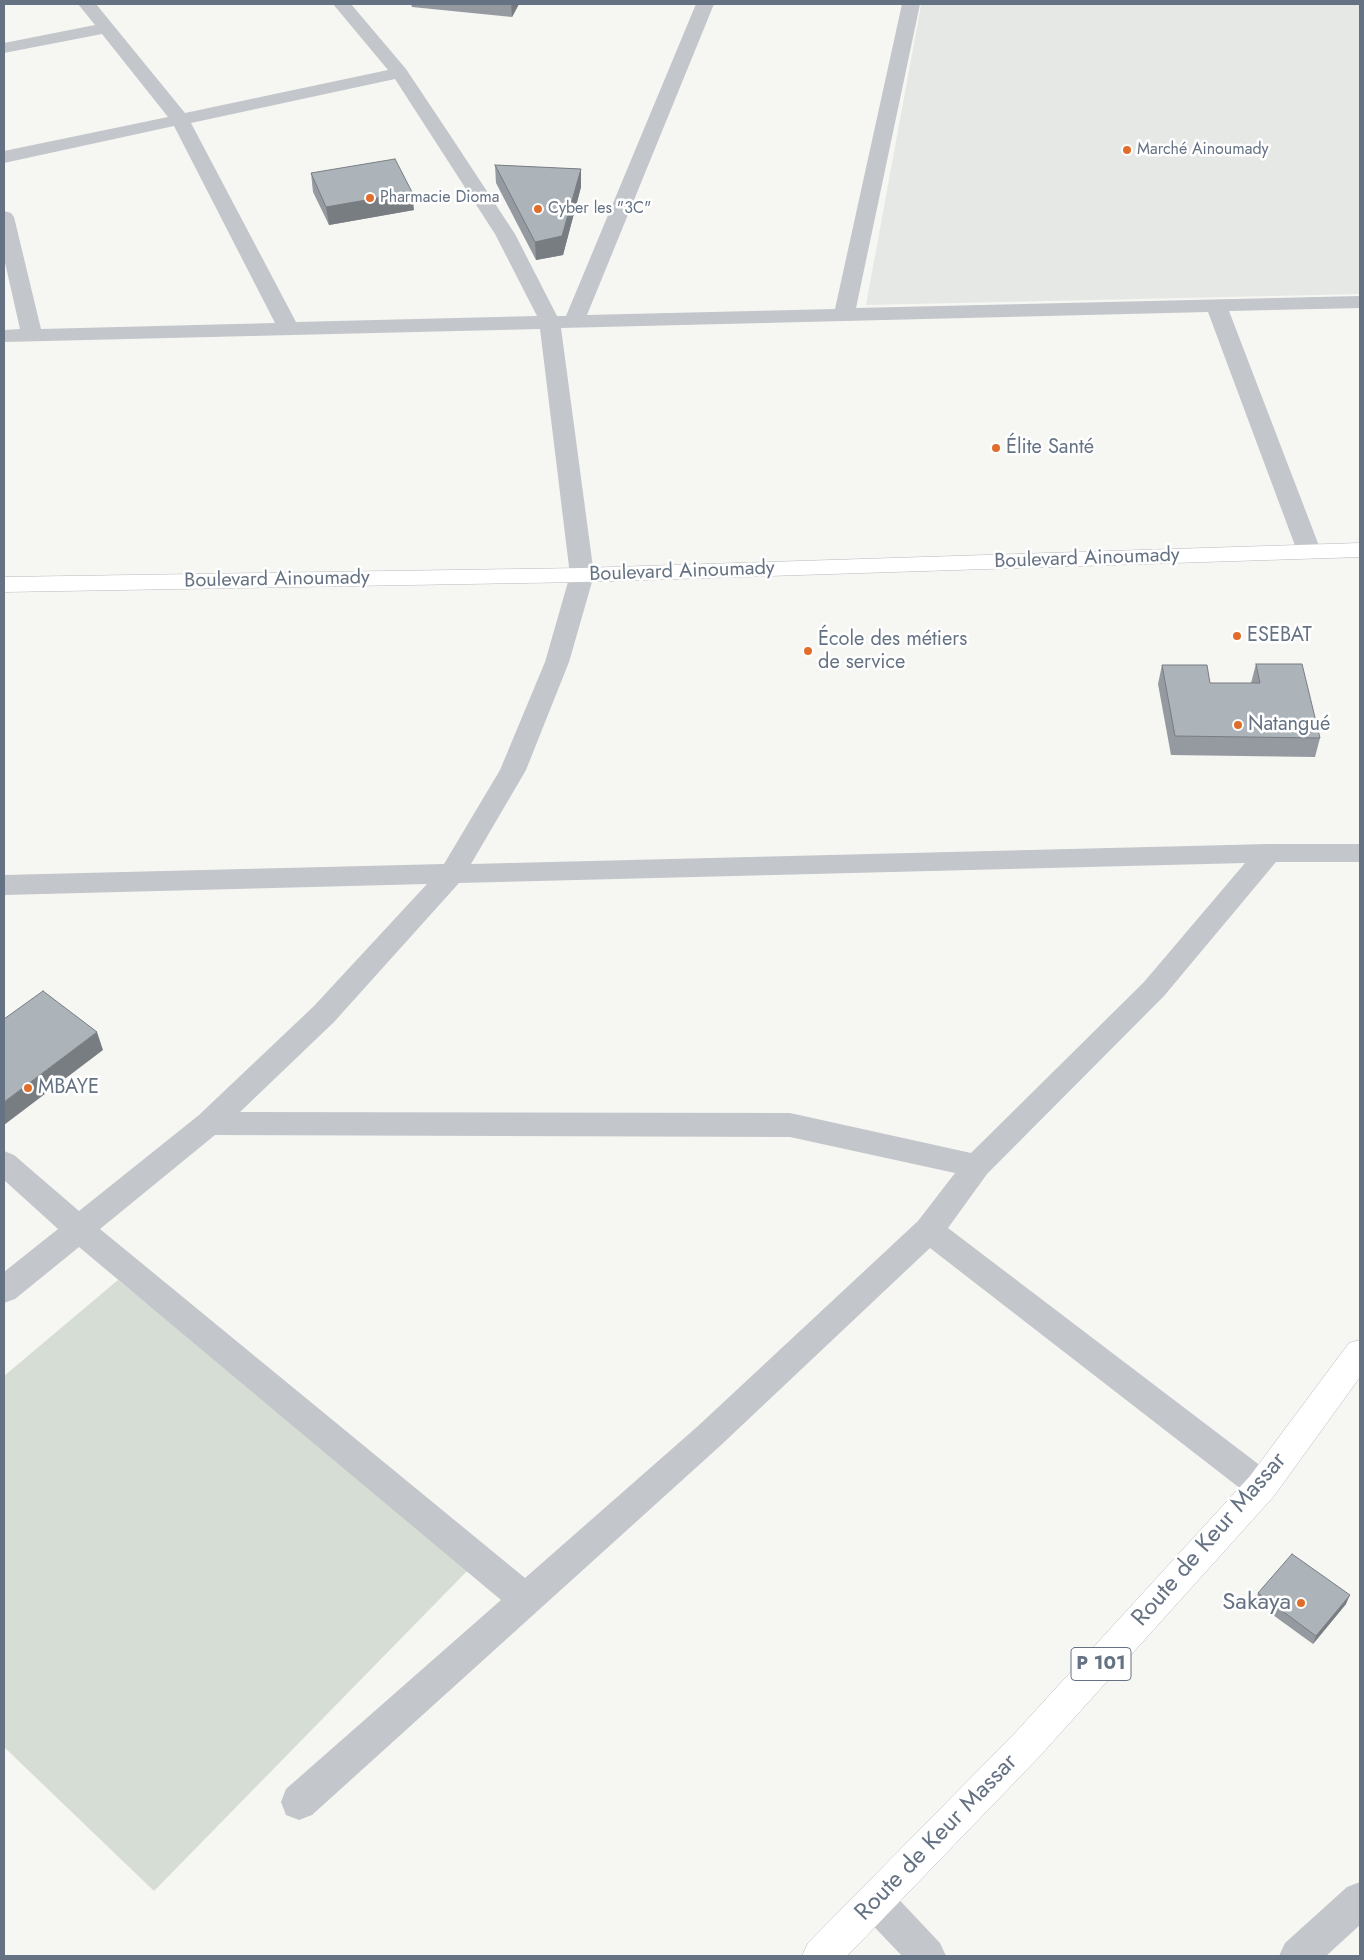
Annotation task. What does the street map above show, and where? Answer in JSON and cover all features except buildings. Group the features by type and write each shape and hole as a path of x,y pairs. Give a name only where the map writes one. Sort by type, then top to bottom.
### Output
{"street":[{"path":"87,4 180,119 288,328"},
{"path":"342,4 400,73 562,322"},
{"path":"4,1290 209,1123 324,1014 452,874 513,770 557,662 582,575 562,322 705,4"},
{"path":"844,314 911,4"},
{"path":"4,48 106,28"},
{"path":"4,157 400,73"},
{"path":"4,217 32,335"},
{"path":"4,336 1360,302"},
{"path":"1216,305 1309,551"},
{"name":"Boulevard Ainoumady","path":"4,585 582,575 1360,550"},
{"path":"299,1802 709,1436 929,1230 977,1166 1154,989 1269,853"},
{"path":"4,885 1269,853 1360,853"},
{"path":"209,1123 790,1126 977,1166"},
{"path":"4,1163 80,1229 526,1600"},
{"path":"929,1230 1262,1486"},
{"name":"Route de Keur Massar","path":"821,1956 876,1902 1026,1746 1262,1486 1360,1353"},
{"path":"1298,1956 1360,1900"},
{"path":"876,1902 927,1956"}],"shaded area":[{"name":"Marché Ainoumady","path":"1360,4 1360,294 866,305 921,5"},
{"path":"118,1280 472,1566 154,1891 4,1747 4,1376"}],"place":[{"name":"Marché Ainoumady","path":"1127,150"},
{"name":"Pharmacie Dioma","path":"370,198"},
{"name":"Cyber les \"3C\"","path":"538,209"},
{"name":"Élite Santé","path":"996,448"},
{"name":"ESEBAT","path":"1237,636"},
{"name":"École des métiers de service","path":"808,651"},
{"name":"Natangué","path":"1238,725"},
{"name":"MBAYE","path":"28,1088"},
{"name":"Sakaya","path":"1301,1603"}]}
